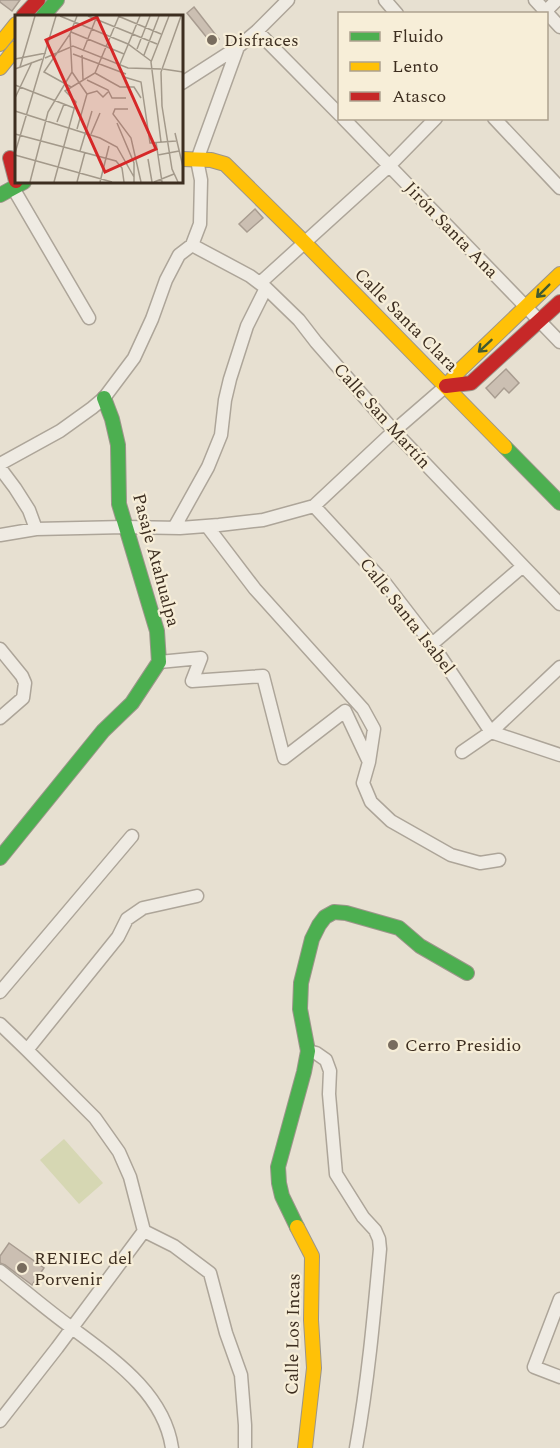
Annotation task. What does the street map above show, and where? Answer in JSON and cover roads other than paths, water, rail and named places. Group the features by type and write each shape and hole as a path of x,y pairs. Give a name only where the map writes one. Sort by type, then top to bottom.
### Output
{"street":[{"path":"24,15 38,0"},
{"path":"44,15 57,0"},
{"path":"183,82 238,47 288,0"},
{"path":"385,0 395,12"},
{"path":"535,0 544,12 557,0"},
{"path":"548,16 560,27"},
{"path":"0,44 15,25"},
{"name":"Jirón Santa Ana","path":"257,31 338,114"},
{"path":"0,464 60,431 92,408 104,398 134,358 152,319 166,280 179,255 192,245 200,224 201,180 197,160 238,47"},
{"path":"0,68 15,49"},
{"name":"Jirón Santa Ana","path":"344,120 560,342"},
{"path":"174,528 208,467 221,435 230,379 263,285 304,242 389,166 434,120"},
{"path":"496,120 560,188"},
{"path":"9,158 15,175"},
{"path":"183,159 197,160"},
{"name":"Calle Santa Clara","path":"197,160 212,160 225,164 560,503"},
{"path":"0,195 18,183 89,318"},
{"name":"Calle San Martín","path":"192,245 263,285 299,320 394,430 560,604"},
{"path":"0,535 36,530 207,526 263,520 314,506 394,430 446,386 560,274"},
{"path":"446,386 471,382 560,302"},
{"name":"Pasaje Atahualpa","path":"104,398 118,445 119,504 158,631 159,662"},
{"path":"0,468 29,510 36,530"},
{"name":"Calle Santa Isabel","path":"314,506 386,583 432,644 491,732"},
{"path":"207,526 255,589 363,709 374,729 363,783 371,802 391,821 451,855 480,863 499,860"},
{"path":"432,644 523,566"},
{"path":"0,649 25,683 23,698 0,718"},
{"path":"0,858 103,731 132,703 159,662 201,658 192,681 263,676 284,758 345,711 369,762"},
{"path":"462,752 491,732 560,667"},
{"path":"491,732 560,755"},
{"path":"0,992 132,836"},
{"path":"27,1050 118,937 127,919 143,908 197,896"},
{"path":"356,1448 373,1328 380,1239 336,1174 329,1094 330,1071 326,1060 308,1051 300,1009 301,983 312,939 325,917 334,912 346,913 399,928 420,946 467,973"},
{"path":"0,1024 95,1118 119,1152 130,1177 144,1231 174,1246 210,1273 226,1333 241,1375 245,1448"},
{"name":"Calle Los Incas","path":"305,1448 314,1368 311,1320 312,1256 282,1196 278,1167 308,1051"},
{"path":"0,1421 144,1231"},
{"path":"0,1271 106,1353 147,1391 170,1432 172,1448"},
{"path":"560,1299 534,1367 560,1377"}],"place":[{"name":"Disfraces","path":"212,40"},
{"name":"Cerro Presidio","path":"393,1045"},
{"name":"RENIEC del Porvenir","path":"22,1268"}]}
